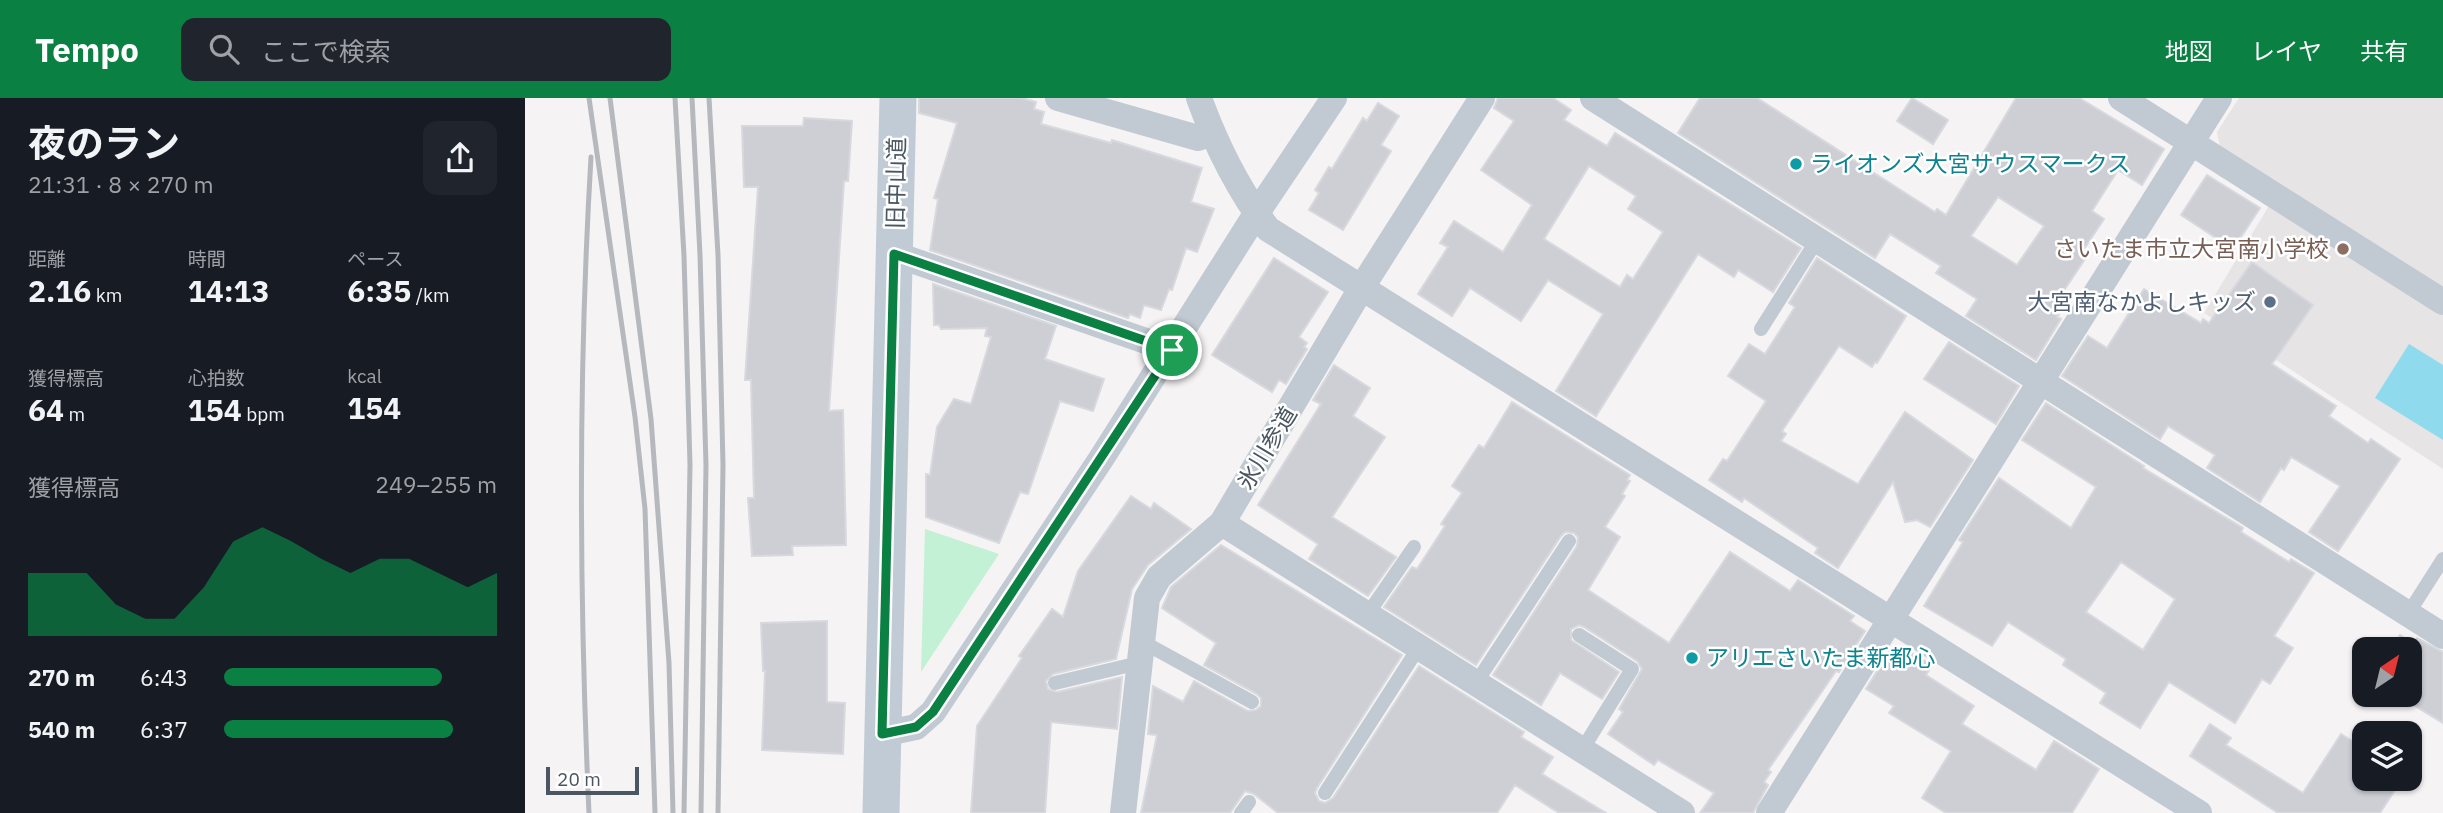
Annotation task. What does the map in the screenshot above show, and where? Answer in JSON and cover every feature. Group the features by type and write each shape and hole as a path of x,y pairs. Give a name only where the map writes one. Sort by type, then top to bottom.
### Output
{"main road":[{"name":"旧中山道","path":"881,813 898,98"}],"street":[{"path":"1058,98 1198,138 1212,132"},
{"path":"1199,98 1212,132 1256,214 1268,229 2199,813"},
{"path":"882,734 916,727 933,712 1172,350 1256,214 1334,98"},
{"name":"氷川参道","path":"1123,813 1147,598 1159,577 1222,523 1362,287 1482,98"},
{"path":"1593,98 2443,636"},
{"path":"2121,98 2443,302"},
{"path":"1769,813 2219,98"},
{"path":"894,254 1172,350"},
{"path":"1222,523 1682,813"}],"lane":[{"path":"1761,329 1817,240"},
{"path":"1476,683 1569,541"},
{"path":"1367,615 1414,547"},
{"path":"2408,614 2443,559"},
{"path":"1579,635 1632,669 1582,750"},
{"path":"1325,793 1419,647"},
{"path":"1055,683 1140,652 1252,702"}],"shaded area":[{"name":"さいたま市立大宮南小学校","path":"2239,98 2443,98 2443,469 2204,313 2281,186 2220,147 2217,132"}],"green space":[{"path":"925,529 999,554 921,672"}],"water":[{"path":"2409,344 2443,365 2443,440 2375,398"}],"building":[{"path":"919,98 1021,98 1036,102 1034,109 1044,112 1041,124 1111,143 1112,140 1202,168 1191,202 1214,209 1197,252 1186,248 1172,290 1169,289 1161,310 1144,305 1140,318 1130,314 1128,318 930,250 938,199 934,198 957,123 919,113"},
{"path":"1498,98 1553,98 1571,110 1564,120 1607,146 1615,133 1801,248 1773,292 1738,270 1734,277 1698,254 1596,416 1556,391 1603,314 1548,280 1521,321 1470,288 1452,316 1418,294 1448,247 1440,243 1454,221 1503,252 1532,205 1481,170 1514,121 1494,108","holes":["1589,166 1636,196 1628,209 1663,232 1633,279 1627,275 1620,287 1544,239"]},
{"path":"1700,98 1757,98 1935,212 1937,209 1946,215 2016,98 2079,98 2164,149 2142,185 2118,170 2092,211 2104,219 2082,252 2087,256 2063,292 2070,297 2057,317 2061,319 2036,360 1966,316 1977,299 1936,273 1941,266 1890,234 1875,258 1678,133","holes":["1998,197 2044,226 2017,265 1971,236"]},
{"path":"1912,98 1948,120 1933,144 1897,121"},
{"path":"1378,103 1399,116 1381,145 1391,151 1343,230 1309,210 1319,193 1315,190 1329,167 1332,169 1363,118 1367,121"},
{"path":"804,118 852,121 848,181 844,181 829,411 843,410 846,545 792,546 793,555 752,556 748,498 754,498 751,380 745,380 758,187 744,187 742,126 803,126"},
{"path":"2207,175 2260,208 2233,249 2181,215"},
{"path":"1274,258 1328,292 1299,337 1307,343 1304,347 1307,349 1286,384 1279,380 1272,392 1212,355"},
{"path":"1817,258 1906,316 1872,367 1839,346 1782,431 1786,434 1781,441 1858,484 1905,412 1973,460 1930,527 1917,520 1905,522 1893,482 1838,568 1815,553 1818,548 1744,498 1742,502 1709,480 1723,459 1727,461 1766,401 1728,376 1749,344 1765,354 1795,307 1789,303"},
{"path":"2252,262 2313,305 2272,364 2336,406 2329,416 2368,443 2371,439 2400,459 2338,551 2309,532 2340,486 2291,457 2260,502 2207,468 2215,455 2168,426 2160,439 2062,376 2088,336 2107,348 2144,289 2201,323 2203,319 2209,323"},
{"path":"933,284 1056,326 1045,359 1104,379 1093,411 1060,401 1028,494 1020,492 999,543 926,517 926,474 930,475 937,427 954,399 971,404 991,337 985,336 987,328 941,329 939,325 934,325"},
{"path":"1949,342 2019,386 1996,424 1924,379"},
{"path":"1334,365 1370,388 1353,416 1385,437 1332,517 1396,557 1368,596 1309,559 1318,544 1258,505 1321,404 1313,400"},
{"path":"1512,402 1630,475 1627,480 1630,481 1622,494 1625,496 1605,527 1620,537 1588,590 1669,643 1730,552 1790,591 1798,580 1854,616 1850,621 1865,631 1839,672 1836,671 1768,770 1771,772 1764,782 1768,785 1753,813 1700,813 1714,793 1658,760 1654,765 1608,734 1623,712 1619,709 1642,669 1637,661 1584,627 1579,625 1571,629 1571,640 1619,672 1602,699 1560,673 1541,705 1493,675 1577,546 1578,537 1574,533 1565,532 1561,536 1476,665 1384,607 1412,567 1417,569 1445,526 1441,524 1462,493 1452,486 1479,445 1484,448"},
{"path":"2046,403 2144,466 2143,468 2243,528 2241,532 2289,562 2291,559 2314,573 2274,636 2293,648 2270,684 2262,679 2235,723 2169,682 2140,728 2100,703 2106,693 2063,665 2066,659 2008,622 1992,646 1924,606 1963,542 1959,540 1999,478 2071,528 2096,487 2022,440","holes":["2121,562 2175,599 2143,650 2086,612"]},
{"path":"1131,496 1151,509 1154,503 1191,529 1148,565 1132,589 1116,659 1053,674 1046,681 1048,689 1057,692 1122,677 1117,729 1051,722 1045,813 971,813 977,726 1022,658 1019,656 1052,609 1063,617 1078,571"},
{"path":"1221,545 1402,655 1317,788 1315,793 1319,801 1325,803 1333,798 1419,666 1524,732 1521,737 1553,757 1542,774 1606,813 1559,813 1515,785 1497,813 1278,813 1254,794 1245,791 1230,813 1141,813 1157,735 1148,734 1153,686 1183,702 1194,681 1248,711 1261,706 1261,698 1257,694 1204,665 1216,643 1162,608 1171,587"},
{"path":"827,621 827,702 845,703 843,754 762,750 765,671 761,623"},
{"path":"2422,641 2443,652 2443,723 2417,707 2422,707"},
{"path":"1889,652 1904,661 1910,652 1932,665 1926,675 1974,706 1962,724 2036,770 2054,741 2099,769 2072,813 1946,813 1922,798 1951,751 1889,713 1894,706 1866,689"},
{"path":"2210,724 2231,738 2226,745 2303,793 2341,734 2352,741 2352,791 2394,791 2380,813 2278,813 2190,756"}],"railway":[{"path":"589,98 635,417 645,509 655,813"},
{"path":"610,98 651,419 669,663 673,813"},
{"path":"675,98 684,256 690,465 684,813"},
{"path":"692,98 706,465 701,813"},
{"path":"709,98 718,255 723,465 718,813"},
{"path":"589,813 581,485 591,157"}],"place":[{"name":"ライオンズ大宮サウスマークス","path":"1796,164"},
{"name":"さいたま市立大宮南小学校","path":"2343,249"},
{"name":"大宮南なかよしキッズ","path":"2270,302"},
{"name":"アリエさいたま新都心","path":"1692,658"}],"route":[{"path":"894,254 1172,350 933,712 916,727 882,734 894,254"}]}
